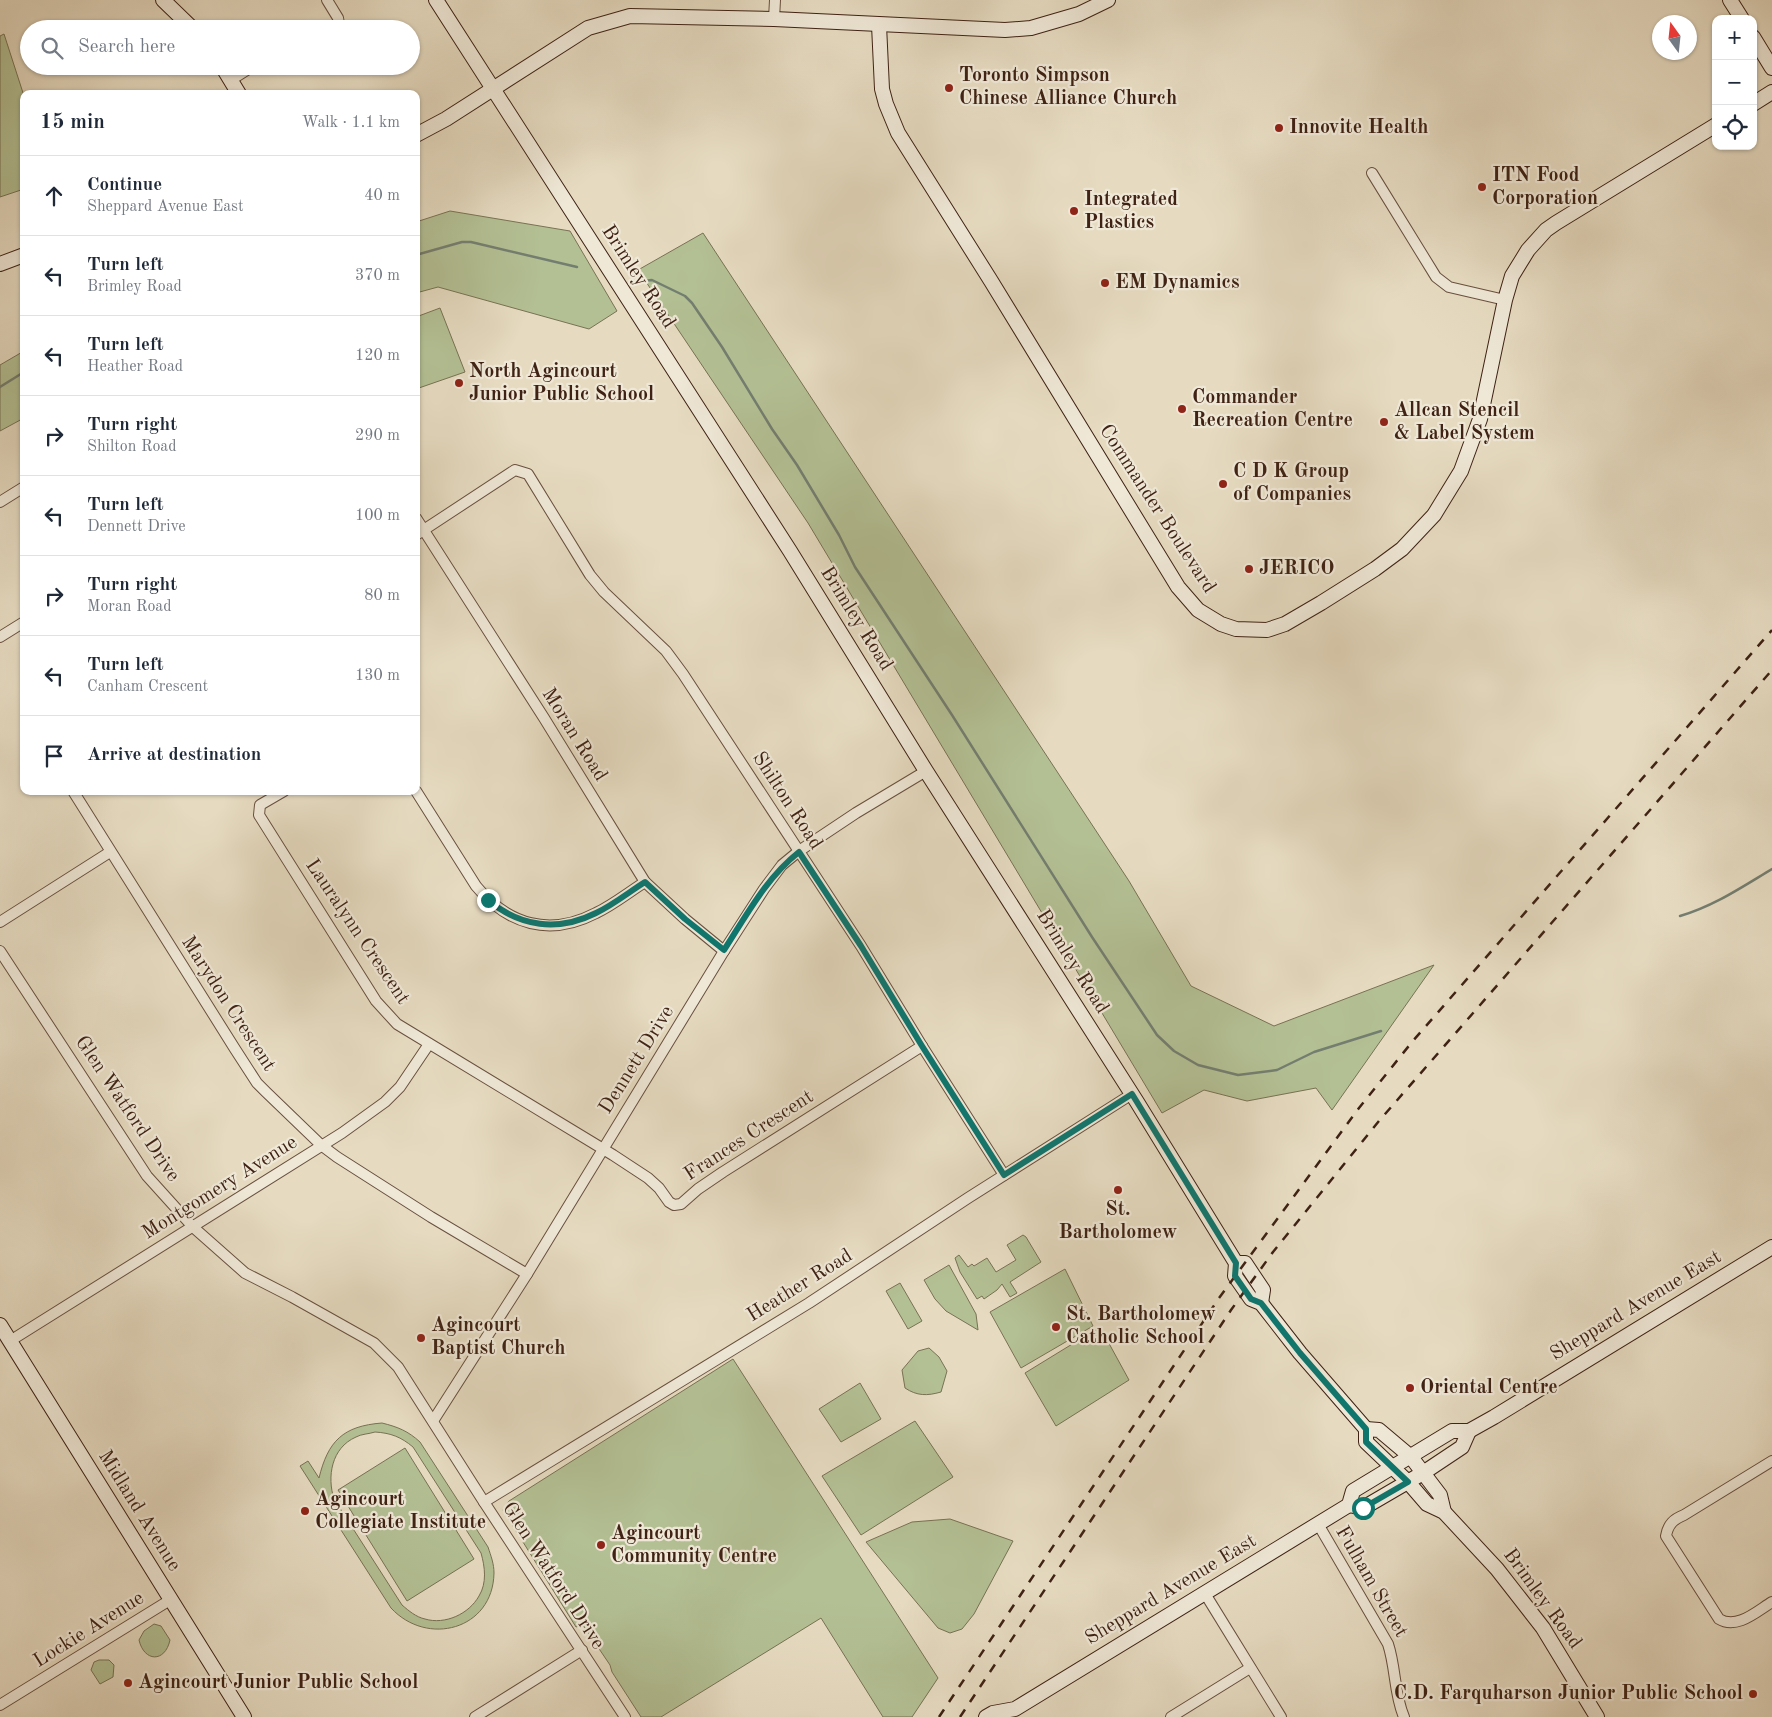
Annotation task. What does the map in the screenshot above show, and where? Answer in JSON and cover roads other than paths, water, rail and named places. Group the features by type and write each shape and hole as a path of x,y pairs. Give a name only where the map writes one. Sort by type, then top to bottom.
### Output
{"main road":[{"path":"163,0 184,20"},
{"name":"Brimley Road","path":"436,0 790,551 926,771 1132,1094 1236,1263 1235,1276 1251,1299 1261,1303 1300,1353 1366,1429 1366,1442 1428,1504 1444,1512 1498,1569 1544,1628 1596,1717"},
{"path":"420,133 588,28 630,16 774,19 1005,30 1031,28 1079,14 1108,0"},
{"path":"1730,0 1739,15"},
{"name":"Commander Boulevard","path":"879,25 882,89 898,133 1178,587 1198,610 1221,624 1236,629 1266,630 1285,624 1375,569 1397,553 1434,515 1461,471 1478,426 1505,300 1512,276 1528,250 1546,230 1712,128"},
{"path":"1757,44 1772,68"},
{"path":"228,75 237,90"},
{"path":"1757,101 1772,92"},
{"path":"0,264 20,256"},
{"name":"Sheppard Avenue East","path":"986,1717 993,1713 1013,1713 1204,1592 1349,1505 1353,1492 1452,1431 1469,1431 1772,1247"},
{"name":"Midland Avenue","path":"0,1325 244,1717"},
{"name":"Brimley Road","path":"1366,1429 1379,1430 1411,1457 1440,1495 1444,1512"},
{"name":"Sheppard Avenue East","path":"1349,1505 1363,1508 1423,1473 1462,1447 1469,1431"}],"street":[{"path":"327,0 338,20"},
{"path":"774,19 776,0"},
{"path":"231,80 239,75"},
{"path":"1372,173 1436,277 1449,287 1505,300"},
{"name":"Shilton Road","path":"420,533 515,470 528,474 590,575 604,592 666,651 731,746 861,946 1004,1175"},
{"path":"0,502 20,490"},
{"name":"Moran Road","path":"420,533 544,718 645,882 685,919 724,950"},
{"path":"0,637 20,624"},
{"name":"Dennett Drive","path":"433,1422 527,1274 724,950 782,865 856,813 926,771"},
{"name":"Marydon Crescent","path":"75,795 257,1083 321,1145 337,1157 431,1217 527,1274"},
{"name":"Lauralynn Crescent","path":"277,795 260,805 259,815 376,1001 397,1024 602,1148"},
{"path":"419,795 476,886 499,909 520,920 547,925 577,921 597,913 645,882"},
{"path":"0,922 110,852"},
{"name":"Glen Watford Drive","path":"0,951 146,1176 193,1226 245,1273 292,1297 374,1344 398,1367 625,1717"},
{"name":"Montgomery Avenue","path":"10,1341 321,1145 385,1102 400,1087 429,1044"},
{"name":"Frances Crescent","path":"602,1148 648,1178 659,1188 669,1202 681,1204 698,1189 723,1172 922,1046"},
{"name":"Heather Road","path":"484,1502 809,1304 1004,1175 1132,1094"},
{"path":"1772,1461 1684,1515 1676,1518 1668,1528 1666,1536 1719,1620 1726,1623 1745,1619 1772,1602"},
{"name":"Fulham Street","path":"1318,1524 1388,1644 1392,1655 1395,1684 1404,1717"},
{"path":"1204,1592 1281,1717"},
{"name":"Lockie Avenue","path":"0,1705 170,1600"},
{"path":"475,1717 582,1650"},
{"path":"1171,1717 1250,1668"}],"waterway":[{"path":"420,254 462,242 471,242 577,267"},
{"path":"643,281 652,280 685,296 692,303 722,347 772,429 797,465 839,535 855,567 1157,1035 1174,1051 1198,1065 1238,1075 1277,1070 1314,1052 1381,1031"},
{"path":"0,387 20,374"},
{"path":"1680,916 1716,901 1772,869"}],"railway":[{"path":"939,1717 1219,1298 1359,1108 1412,1042 1772,630"},
{"path":"960,1717 1231,1310 1273,1252 1379,1121 1772,670"}],"place":[{"name":"Toronto Simpson Chinese Alliance Church","path":"949,88"},
{"name":"Innovite Health","path":"1279,128"},
{"name":"ITN Food Corporation","path":"1482,187"},
{"name":"Integrated Plastics","path":"1074,211"},
{"name":"EM Dynamics","path":"1105,283"},
{"name":"North Agincourt Junior Public School","path":"459,383"},
{"name":"Commander Recreation Centre","path":"1182,409"},
{"name":"Allcan Stencil & Label System","path":"1384,422"},
{"name":"C D K Group of Companies","path":"1223,484"},
{"name":"JERICO","path":"1249,569"},
{"name":"St. Bartholomew","path":"1118,1190"},
{"name":"St. Bartholomew Catholic School","path":"1056,1327"},
{"name":"Agincourt Baptist Church","path":"421,1338"},
{"name":"Oriental Centre","path":"1410,1388"},
{"name":"Agincourt Collegiate Institute","path":"305,1511"},
{"name":"Agincourt Community Centre","path":"601,1545"},
{"name":"Agincourt Junior Public School","path":"128,1683"},
{"name":"C.D. Farquharson Junior Public School","path":"1753,1694"}]}
